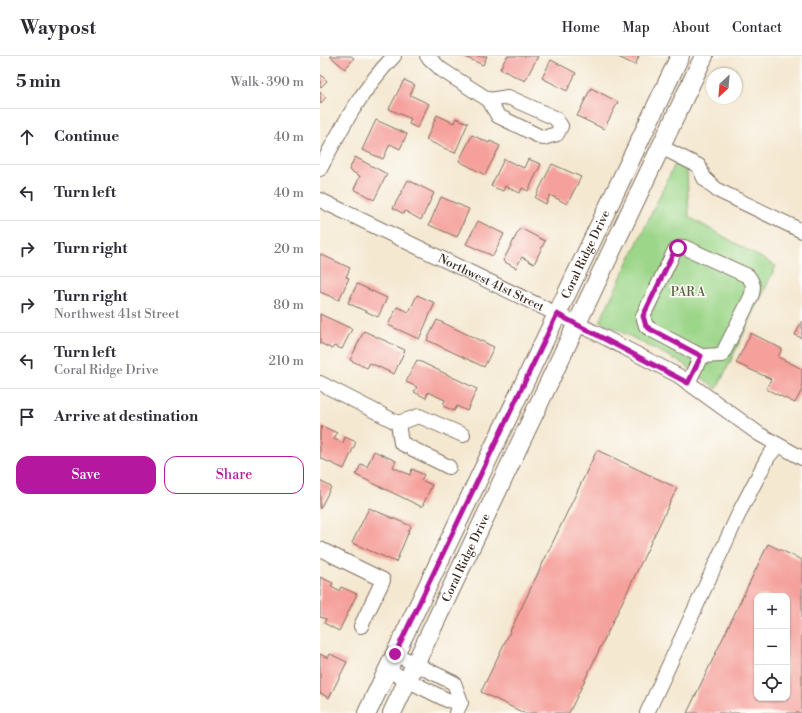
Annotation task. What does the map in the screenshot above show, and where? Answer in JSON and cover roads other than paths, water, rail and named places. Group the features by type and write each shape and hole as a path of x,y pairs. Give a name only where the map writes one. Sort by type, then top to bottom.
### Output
{"main road":[{"name":"Coral Ridge Drive","path":"367,713 680,56"},
{"name":"Coral Ridge Drive","path":"392,713 704,56"}],"street":[{"path":"320,169 347,117 380,70 394,56"},
{"path":"427,56 442,70 489,100"},
{"path":"661,147 699,166 704,178 717,190 802,231"},
{"name":"Northwest 41st Street","path":"320,200 557,314 688,383 759,434 802,458"},
{"path":"678,248 690,248 748,276 753,283 754,288 751,297 722,355 701,356 650,329 644,321 643,316 674,252 678,248"},
{"path":"688,383 701,356"},
{"path":"320,383 398,423 419,416 463,435"},
{"path":"398,423 401,443 449,467"},
{"path":"647,713 741,510 768,457 778,445"},
{"path":"320,549 383,580 361,626"},
{"path":"395,654 454,683 458,708"},
{"path":"387,670 448,700 458,708"}],"park label":[{"name":"PAR A","path":"688,292"}]}
